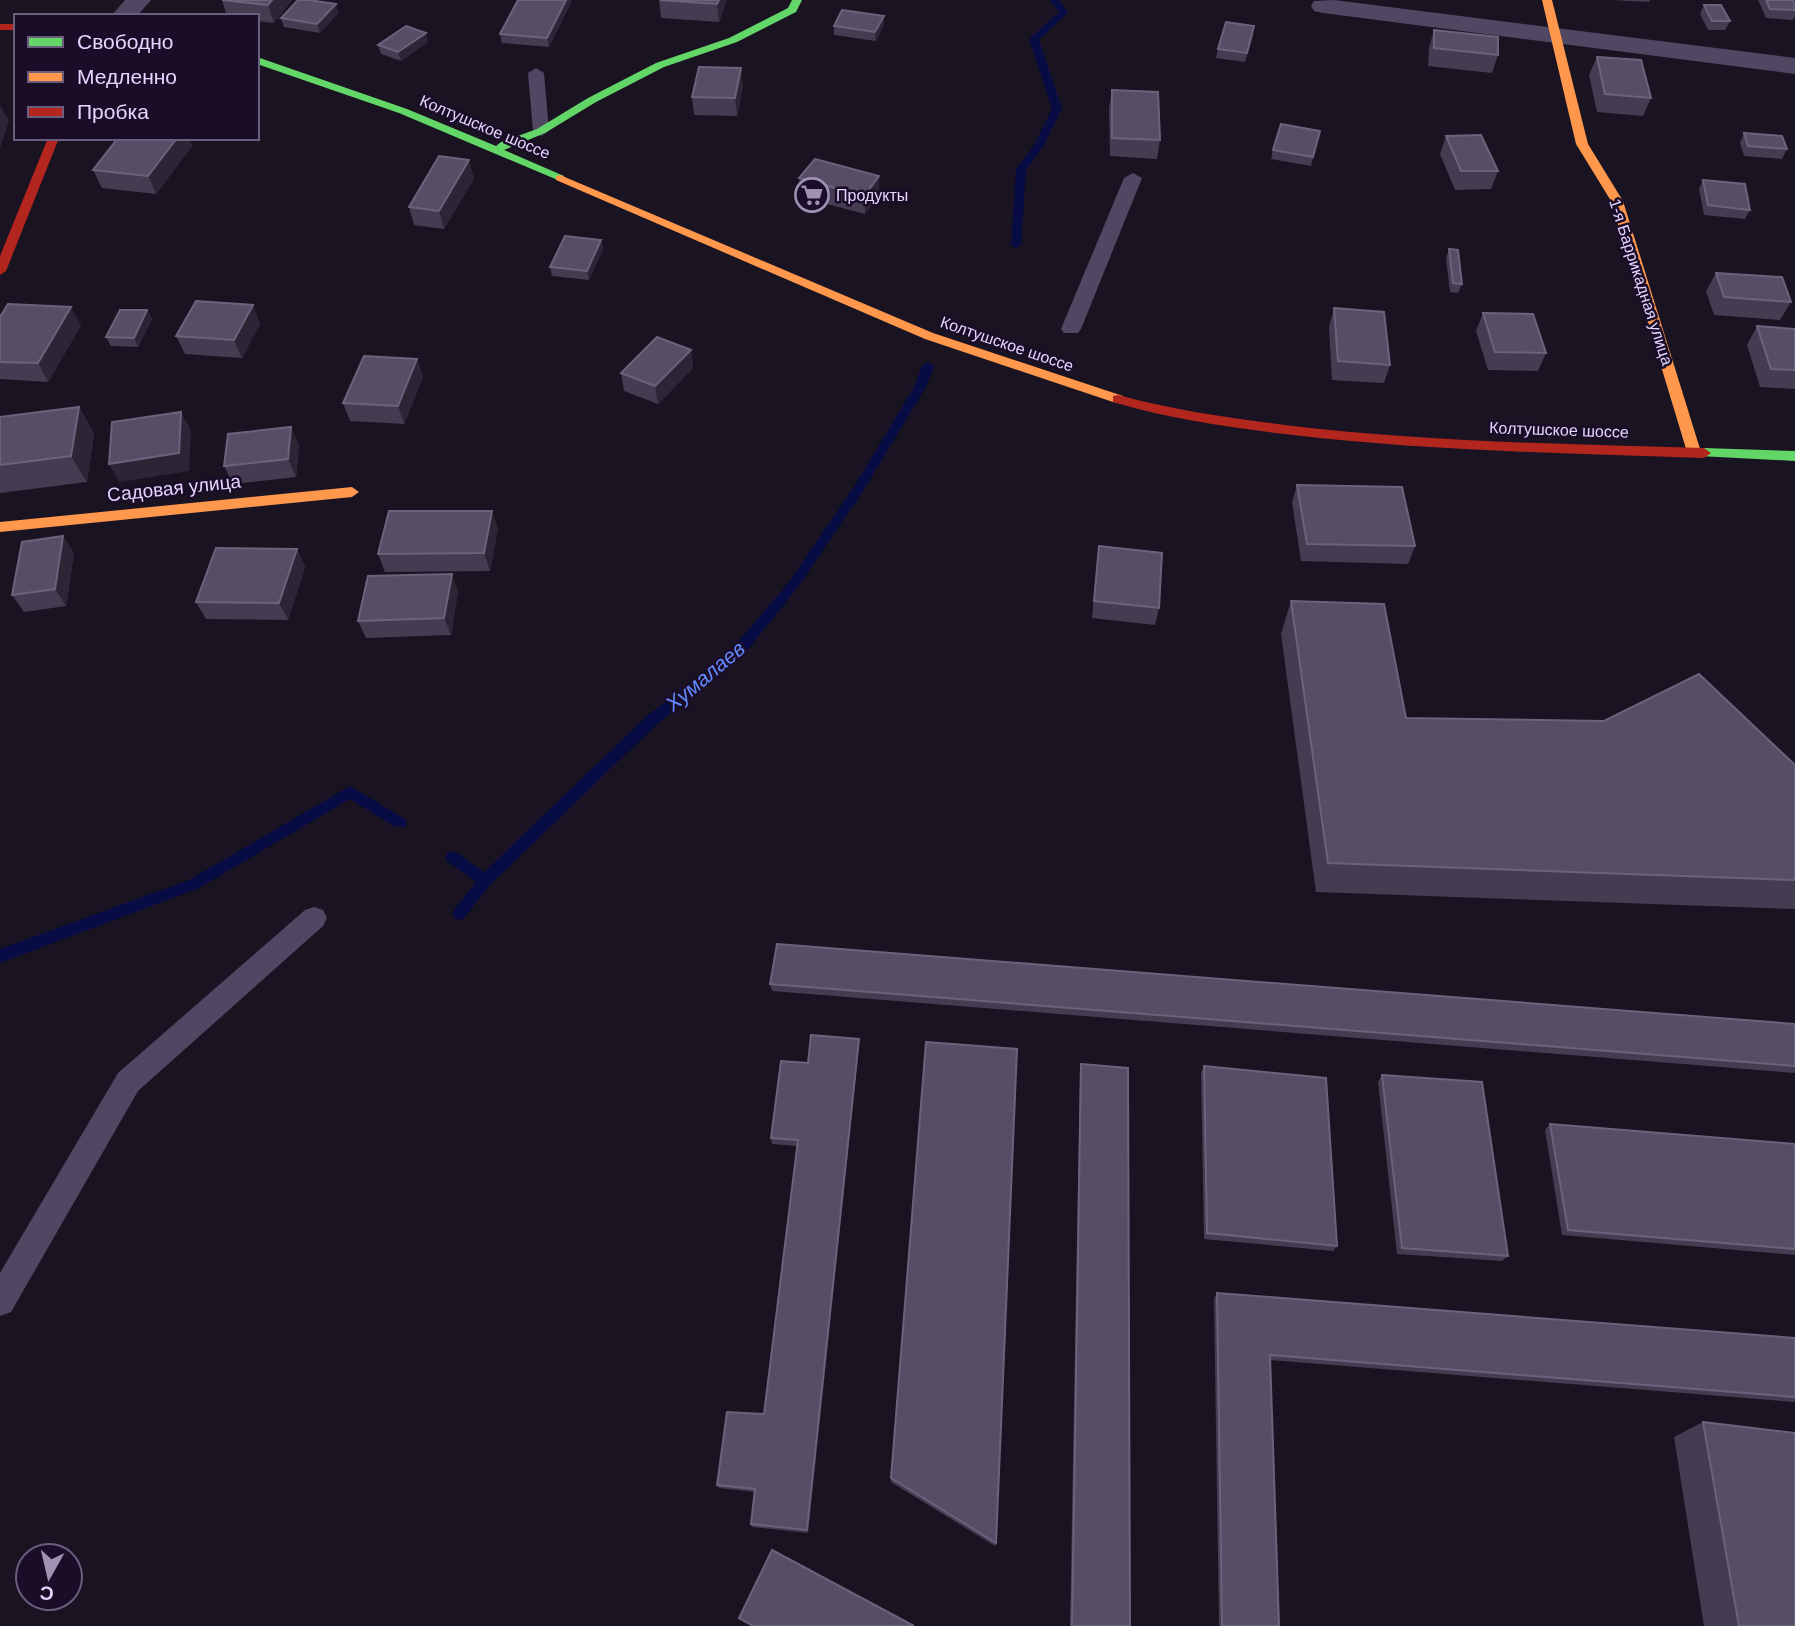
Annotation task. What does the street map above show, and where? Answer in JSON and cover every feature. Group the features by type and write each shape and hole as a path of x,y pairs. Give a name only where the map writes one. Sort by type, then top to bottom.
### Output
{"street":[{"path":"125,14 139,0"},
{"path":"497,150 505,144 541,131 592,100 660,65 733,40 792,10 797,0"},
{"name":"1-я Баррикадная улица","path":"1547,0 1582,144 1618,201 1694,452"},
{"path":"1323,6 1795,66"},
{"name":"Колтушское шоссе","path":"259,61 403,111 929,336 1127,402 1188,416 1327,436 1416,443 1795,456"},
{"path":"0,271 53,140"},
{"name":"Садовая улица","path":"0,527 352,492"}],"lane":[{"path":"536,73 541,131"},
{"path":"1071,329 1133,178"},
{"path":"0,1301 128,1082 314,918"}],"building":[{"path":"222,0 272,0 268,5"},
{"path":"298,0 336,4 317,24 281,18"},
{"path":"518,0 566,0 547,38 500,34"},
{"path":"660,0 719,0 717,4"},
{"path":"1766,0 1793,0 1795,10 1770,9"},
{"path":"1704,5 1721,5 1730,21 1712,21"},
{"path":"842,10 884,16 875,32 834,26"},
{"path":"1226,22 1254,26 1247,53 1218,49"},
{"path":"406,26 426,33 398,52 378,45"},
{"path":"1434,30 1498,37 1498,55 1434,48"},
{"path":"1597,57 1641,60 1651,98 1605,94"},
{"path":"699,67 741,68 735,98 692,97"},
{"path":"1112,90 1158,92 1160,140 1112,138"},
{"path":"1281,124 1320,131 1313,157 1273,150"},
{"path":"1744,133 1782,136 1787,149 1748,146"},
{"path":"1481,135 1498,171 1461,171 1446,136"},
{"path":"116,140 175,140 148,176 93,170"},
{"path":"439,156 469,160 439,211 409,207"},
{"path":"815,159 879,176 864,196 799,178"},
{"path":"1703,180 1745,184 1750,210 1708,205"},
{"path":"565,236 601,240 587,271 550,267"},
{"path":"1449,249 1458,250 1462,284 1453,283"},
{"path":"1716,273 1782,277 1791,302 1724,297"},
{"path":"196,301 253,305 234,340 176,336"},
{"path":"8,304 71,307 38,363 0,362 0,317"},
{"path":"1334,308 1384,312 1390,365 1338,361"},
{"path":"120,310 147,310 134,338 106,337"},
{"path":"1483,313 1533,314 1546,353 1495,352"},
{"path":"1757,326 1795,329 1795,370 1771,369"},
{"path":"657,337 691,350 655,386 621,373"},
{"path":"364,356 417,359 398,406 343,403"},
{"path":"79,407 71,456 0,465 0,417"},
{"path":"181,412 179,453 109,464 112,422"},
{"path":"291,427 288,459 224,466 228,434"},
{"path":"1297,485 1402,487 1415,546 1307,544"},
{"path":"389,511 492,511 484,553 378,554"},
{"path":"63,536 55,589 12,595 22,542"},
{"path":"1099,546 1162,553 1159,608 1094,601"},
{"path":"216,548 297,549 279,603 196,602"},
{"path":"452,574 444,618 358,621 368,576"},
{"path":"1291,601 1384,604 1406,718 1604,721 1699,674 1795,765 1795,880 1328,863"},
{"path":"777,944 1795,1024 1795,1066 770,984"},
{"path":"811,1035 859,1039 807,1530 751,1524 755,1489 717,1485 727,1412 764,1414 798,1140 771,1138 781,1061 808,1063"},
{"path":"926,1042 1017,1049 996,1543 891,1478"},
{"path":"1081,1064 1128,1068 1130,1626 1072,1626"},
{"path":"1204,1066 1326,1078 1337,1246 1207,1233"},
{"path":"1382,1075 1482,1082 1508,1256 1402,1248"},
{"path":"1550,1124 1795,1144 1795,1249 1568,1230"},
{"path":"1217,1293 1795,1338 1795,1397 1270,1355 1279,1626 1222,1626"},
{"path":"1703,1422 1795,1433 1795,1626 1739,1626"},
{"path":"772,1550 914,1626 753,1626 739,1618"}],"waterway":[{"name":"Хумалаев","path":"1016,245 1021,170 1039,145 1057,109 1034,39 1064,12 1054,0"},
{"name":"Хумалаев","path":"485,881 652,720 737,653 794,584 859,488 920,387 928,366"},
{"path":"0,956 194,884 350,792 400,823"},
{"path":"452,857 485,881"},
{"name":"Хумалаев","path":"459,914 485,881"}],"traffic: fast":[{"path":"497,151 505,144 541,131 592,100 660,65 733,40 792,10 797,0"},
{"path":"259,61 403,111 560,178"},
{"path":"1704,453 1795,456"}],"traffic: slow":[{"path":"1547,0 1582,144 1617,201 1694,452"},
{"path":"560,178 929,336 1118,399"},
{"path":"0,527 352,492"}],"traffic: jam":[{"path":"0,27 14,27"},
{"path":"0,271 53,140"},
{"path":"1118,399 1152,409 1314,433 1481,446 1704,453"}],"place":[{"name":"Продукты","path":"812,195"}]}
